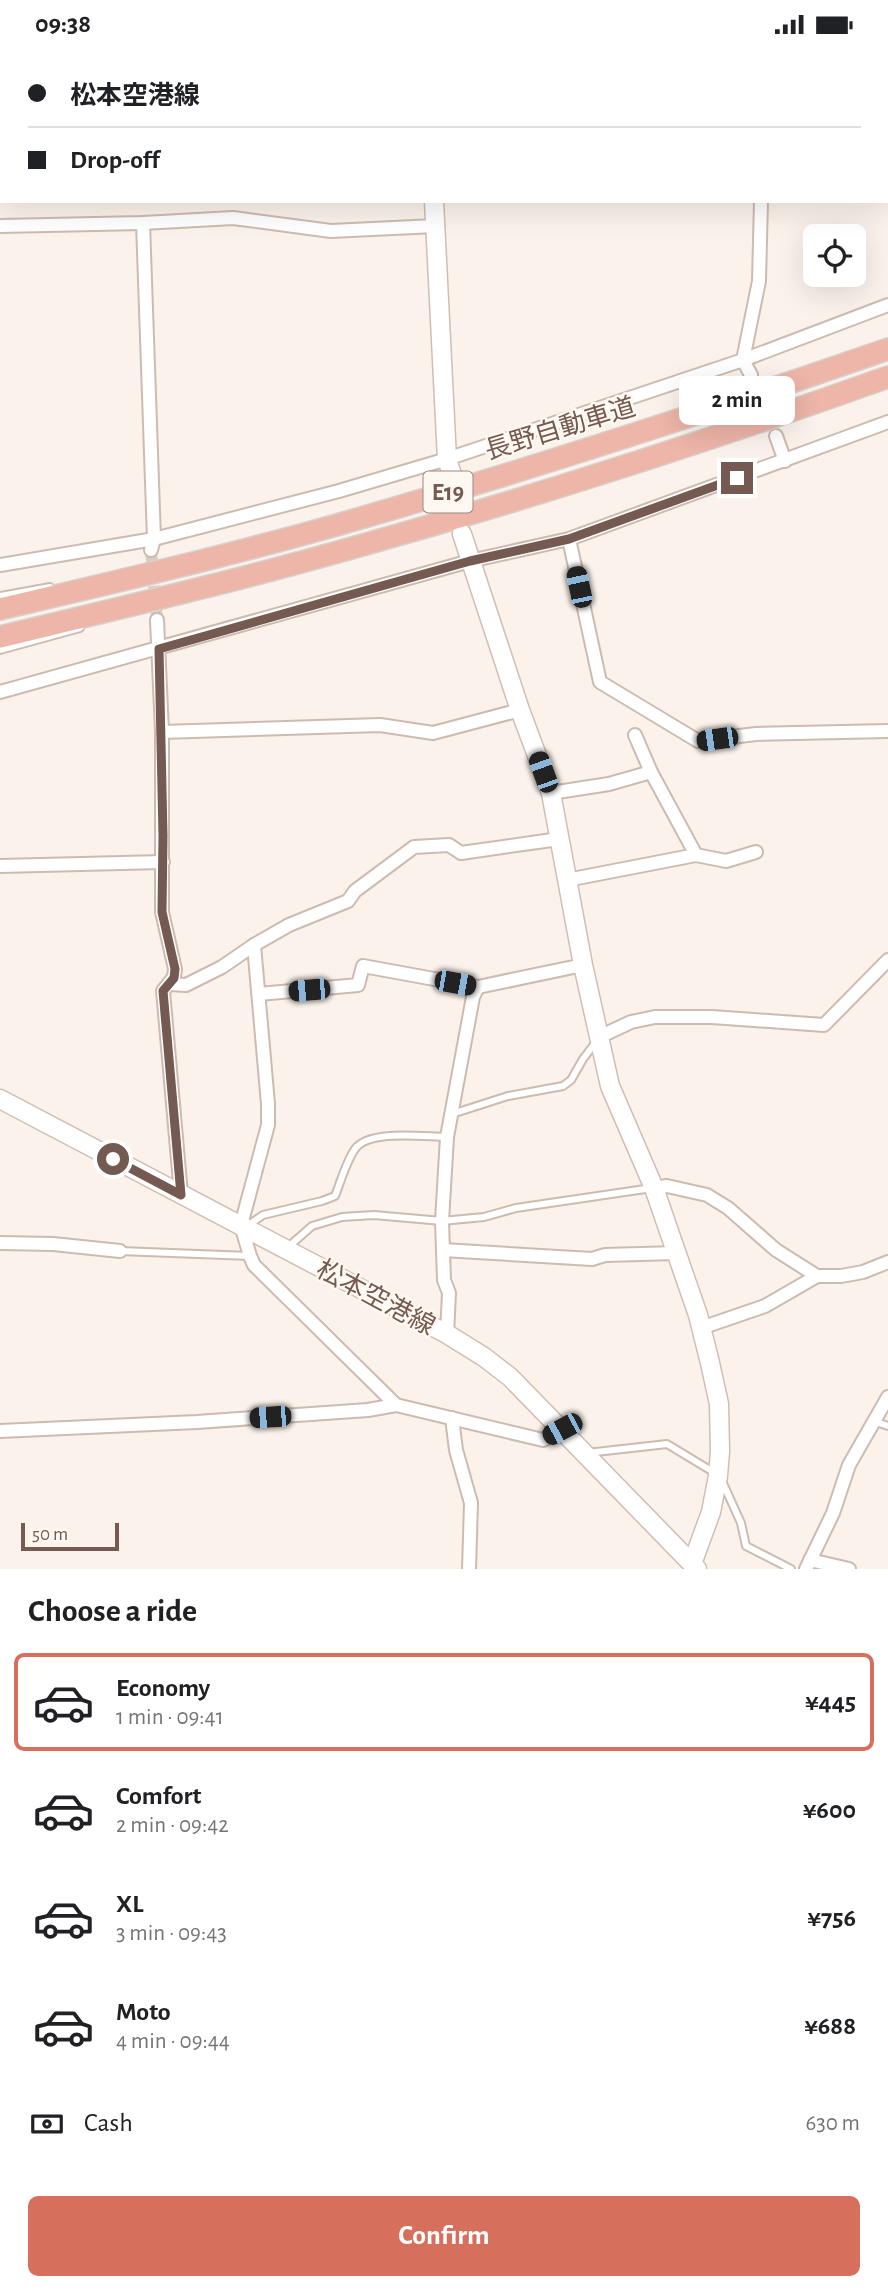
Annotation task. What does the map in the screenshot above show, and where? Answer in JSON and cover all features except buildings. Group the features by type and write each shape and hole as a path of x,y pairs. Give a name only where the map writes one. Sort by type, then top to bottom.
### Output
{"highway":[{"name":"長野自動車道","path":"0,609 223,555 353,520 530,467 888,349"},
{"name":"長野自動車道","path":"0,637 195,590 359,546 719,435 888,377"}],"street":[{"path":"434,203 447,459 453,478"},
{"path":"751,375 743,360 759,281 761,203"},
{"path":"0,226 233,218 331,231 435,226"},
{"path":"143,223 153,544"},
{"path":"0,565 153,544 340,491 447,459 743,360 888,305"},
{"path":"0,692 470,561 569,539 888,422"},
{"path":"776,436 785,461"},
{"path":"462,534 551,793 583,965 610,1086 654,1188 677,1253 701,1328 719,1404 718,1475 711,1512 695,1566"},
{"path":"569,539 600,682 698,741 756,734 888,731"},
{"path":"157,620 162,732 162,912 175,969 174,978 163,991 181,1195"},
{"path":"162,732 380,725 433,733 520,709"},
{"path":"635,735 651,772 696,855"},
{"path":"551,793 609,784 651,772"},
{"path":"170,984 186,985 222,967 289,925 348,901 355,891 414,847 449,845 461,853 559,839"},
{"path":"567,880 696,855 726,861 756,852"},
{"path":"0,866 163,862"},
{"path":"254,945 268,1125 243,1226 250,1256 254,1265 397,1405"},
{"path":"599,1037 631,1022 655,1017 712,1017 824,1025 888,960"},
{"path":"259,994 358,985 363,966 478,987 583,965"},
{"path":"447,1334 449,1293 444,1280 442,1221 446,1137 473,997 478,987"},
{"name":"松本空港線","path":"0,1099 484,1356 510,1377 695,1566"},
{"path":"654,1188 667,1185 707,1195 727,1207 776,1250 817,1276"},
{"path":"0,1243 53,1244 120,1251"},
{"path":"443,1250 592,1259 605,1255 677,1253"},
{"path":"701,1328 765,1306 817,1276 863,1272 888,1262"},
{"path":"849,1569 808,1565 834,1513 849,1465 888,1397"},
{"path":"0,1431 210,1422 368,1410 397,1405 543,1440 562,1429"},
{"path":"452,1417 456,1450 471,1503 469,1569"}],"lane":[{"path":"137,568 223,555"},
{"path":"0,596 56,585"},
{"path":"132,614 195,590"},
{"path":"0,650 82,628"},
{"path":"451,1114 508,1096 563,1086 571,1080 599,1037"},
{"path":"243,1226 262,1215 335,1196 356,1148 369,1139 385,1136 446,1137"},
{"path":"286,1250 312,1226 342,1217 374,1215 442,1221 484,1217 516,1208 654,1188"},
{"path":"120,1251 250,1256"},
{"path":"873,1421 888,1426"},
{"path":"585,1453 667,1444 718,1475 741,1523 746,1546 791,1569"}],"tunnel":[{"path":"751,375 771,423"},
{"path":"151,550 157,620"}],"route":[{"path":"113,1159 181,1195 163,991 174,978 175,969 162,912 159,649 470,561 569,539 737,478"}]}
